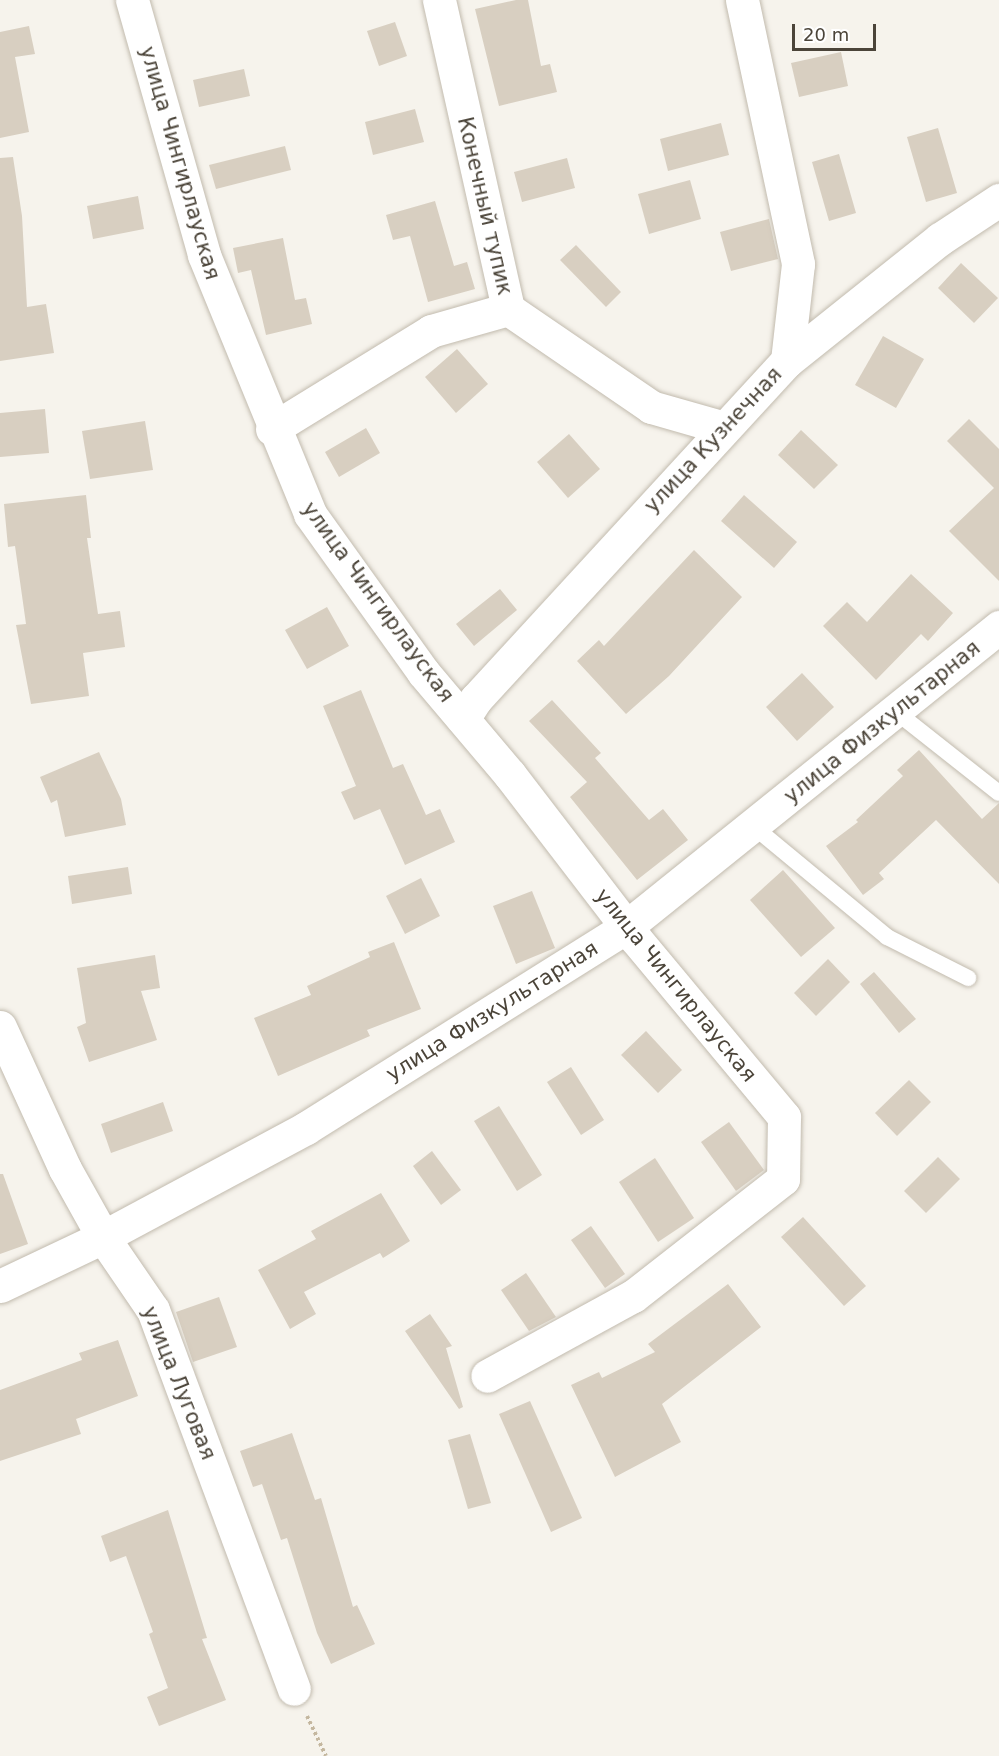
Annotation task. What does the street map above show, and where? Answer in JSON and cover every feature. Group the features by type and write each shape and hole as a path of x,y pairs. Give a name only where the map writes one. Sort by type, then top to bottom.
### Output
{"street":[{"name":"улица Чингирлауская","path":"132,0 204,255 272,429 310,514 423,672 463,719 626,927 784,1117 783,1179 633,1296 487,1376"},
{"name":"Конечный тупик","path":"439,0 508,309 651,407 724,428"},
{"path":"742,0 798,264 786,361"},
{"name":"улица Кузнечная","path":"463,719 476,699 786,361 940,239 999,200"},
{"path":"272,429 431,331 508,309"},
{"name":"улица Физкультарная","path":"0,1286 103,1237 306,1128 626,927 999,627"},
{"name":"улица Луговая","path":"0,1027 65,1169 103,1237 153,1310 294,1689"}],"lane":[{"path":"895,711 999,793"},
{"path":"753,826 887,937 968,978"}],"path":[{"path":"294,1689 326,1756"}],"building":[{"path":"516,0 528,0 541,66 550,64 557,92 499,106 475,9"},
{"path":"395,22 407,56 379,66 367,31"},
{"path":"29,26 35,54 15,57 29,132 0,138 0,32"},
{"path":"841,52 848,86 799,97 791,63"},
{"path":"244,69 250,96 199,107 193,80"},
{"path":"415,109 424,142 373,155 365,122"},
{"path":"721,123 729,155 668,171 660,139"},
{"path":"938,128 957,193 926,202 907,137"},
{"path":"285,146 291,170 216,189 209,165"},
{"path":"839,154 856,213 829,221 812,162"},
{"path":"13,157 22,216 27,307 46,304 54,353 0,361 0,158"},
{"path":"567,158 575,188 522,202 514,172"},
{"path":"690,180 701,219 649,234 638,194"},
{"path":"138,196 144,229 93,239 87,206"},
{"path":"435,201 454,266 467,262 475,289 428,302 410,236 393,240 386,215"},
{"path":"769,219 778,259 731,271 720,232"},
{"path":"283,238 295,300 306,298 312,324 266,335 251,270 238,273 233,248"},
{"path":"576,245 621,292 606,307 560,260"},
{"path":"961,263 998,298 974,323 938,288"},
{"path":"883,336 924,359 896,408 855,385"},
{"path":"457,349 488,384 456,413 425,377"},
{"path":"45,409 49,453 0,457 0,413"},
{"path":"969,419 999,449 999,581 949,531 994,488 947,441"},
{"path":"145,421 153,470 90,479 82,431"},
{"path":"366,428 380,453 339,477 325,452"},
{"path":"801,430 838,465 814,489 778,455"},
{"path":"569,434 600,469 568,498 537,462"},
{"path":"86,495 91,538 87,538 98,614 120,611 125,647 83,653 89,696 31,704 16,625 26,624 15,546 8,547 4,504"},
{"path":"744,495 797,542 774,568 721,521"},
{"path":"694,550 742,597 669,676 626,714 577,661 599,640 604,646"},
{"path":"911,574 953,613 928,641 921,634 876,680 823,626 847,602 867,622"},
{"path":"500,589 517,610 474,646 456,624"},
{"path":"327,607 349,646 307,669 285,630"},
{"path":"802,673 834,707 797,741 766,707"},
{"path":"361,690 393,768 403,764 426,815 440,809 455,842 405,865 380,809 354,820 341,792 356,786 323,706"},
{"path":"552,700 601,753 595,758 649,820 663,809 688,840 637,880 570,797 587,782 529,721"},
{"path":"919,750 982,819 999,803 999,884 936,820 879,873 884,879 863,895 826,846 858,822 856,820 903,776 897,770"},
{"path":"99,752 121,799 126,825 65,837 57,800 51,803 40,777"},
{"path":"128,867 132,894 72,904 68,876"},
{"path":"783,870 835,928 801,957 750,900"},
{"path":"421,878 440,916 405,934 386,896"},
{"path":"532,891 555,948 516,964 493,906"},
{"path":"394,942 421,1009 367,1030 370,1036 278,1076 254,1018 311,995 307,986 370,957 368,952"},
{"path":"155,955 160,988 141,991 157,1040 89,1062 77,1027 86,1023 77,968"},
{"path":"828,959 850,982 816,1016 794,993"},
{"path":"874,972 916,1019 899,1033 860,984"},
{"path":"646,1031 682,1070 658,1093 621,1055"},
{"path":"571,1067 604,1120 581,1135 547,1082"},
{"path":"909,1080 931,1102 897,1136 875,1113"},
{"path":"163,1102 173,1131 111,1153 101,1124"},
{"path":"499,1106 542,1175 517,1191 474,1121"},
{"path":"729,1122 764,1170 736,1191 701,1142"},
{"path":"432,1151 461,1190 441,1205 413,1166"},
{"path":"938,1157 960,1179 926,1213 904,1191"},
{"path":"655,1158 694,1218 658,1242 619,1182"},
{"path":"0,1174 3,1174 28,1244 0,1254"},
{"path":"381,1193 410,1241 383,1258 380,1253 304,1292 316,1314 290,1329 258,1270 316,1239 311,1231"},
{"path":"803,1217 866,1286 844,1306 781,1237"},
{"path":"591,1226 625,1274 605,1288 571,1240"},
{"path":"526,1273 556,1317 529,1331 501,1290"},
{"path":"728,1284 761,1327 662,1404 681,1442 615,1477 571,1385 599,1372 602,1378 655,1352 648,1344"},
{"path":"219,1297 237,1347 193,1362 176,1312"},
{"path":"430,1314 452,1346 446,1348 463,1407 459,1409 405,1331"},
{"path":"118,1340 138,1396 76,1419 81,1434 0,1461 0,1390 82,1360 79,1353"},
{"path":"530,1401 582,1518 551,1532 499,1414"},
{"path":"292,1433 315,1500 321,1498 353,1607 357,1605 375,1644 331,1664 317,1633 287,1538 281,1540 262,1484 253,1487 240,1451"},
{"path":"470,1434 491,1503 468,1509 448,1440"},
{"path":"168,1510 207,1638 202,1639 226,1700 159,1726 147,1697 168,1688 149,1634 153,1632 126,1556 110,1562 101,1536"}]}
